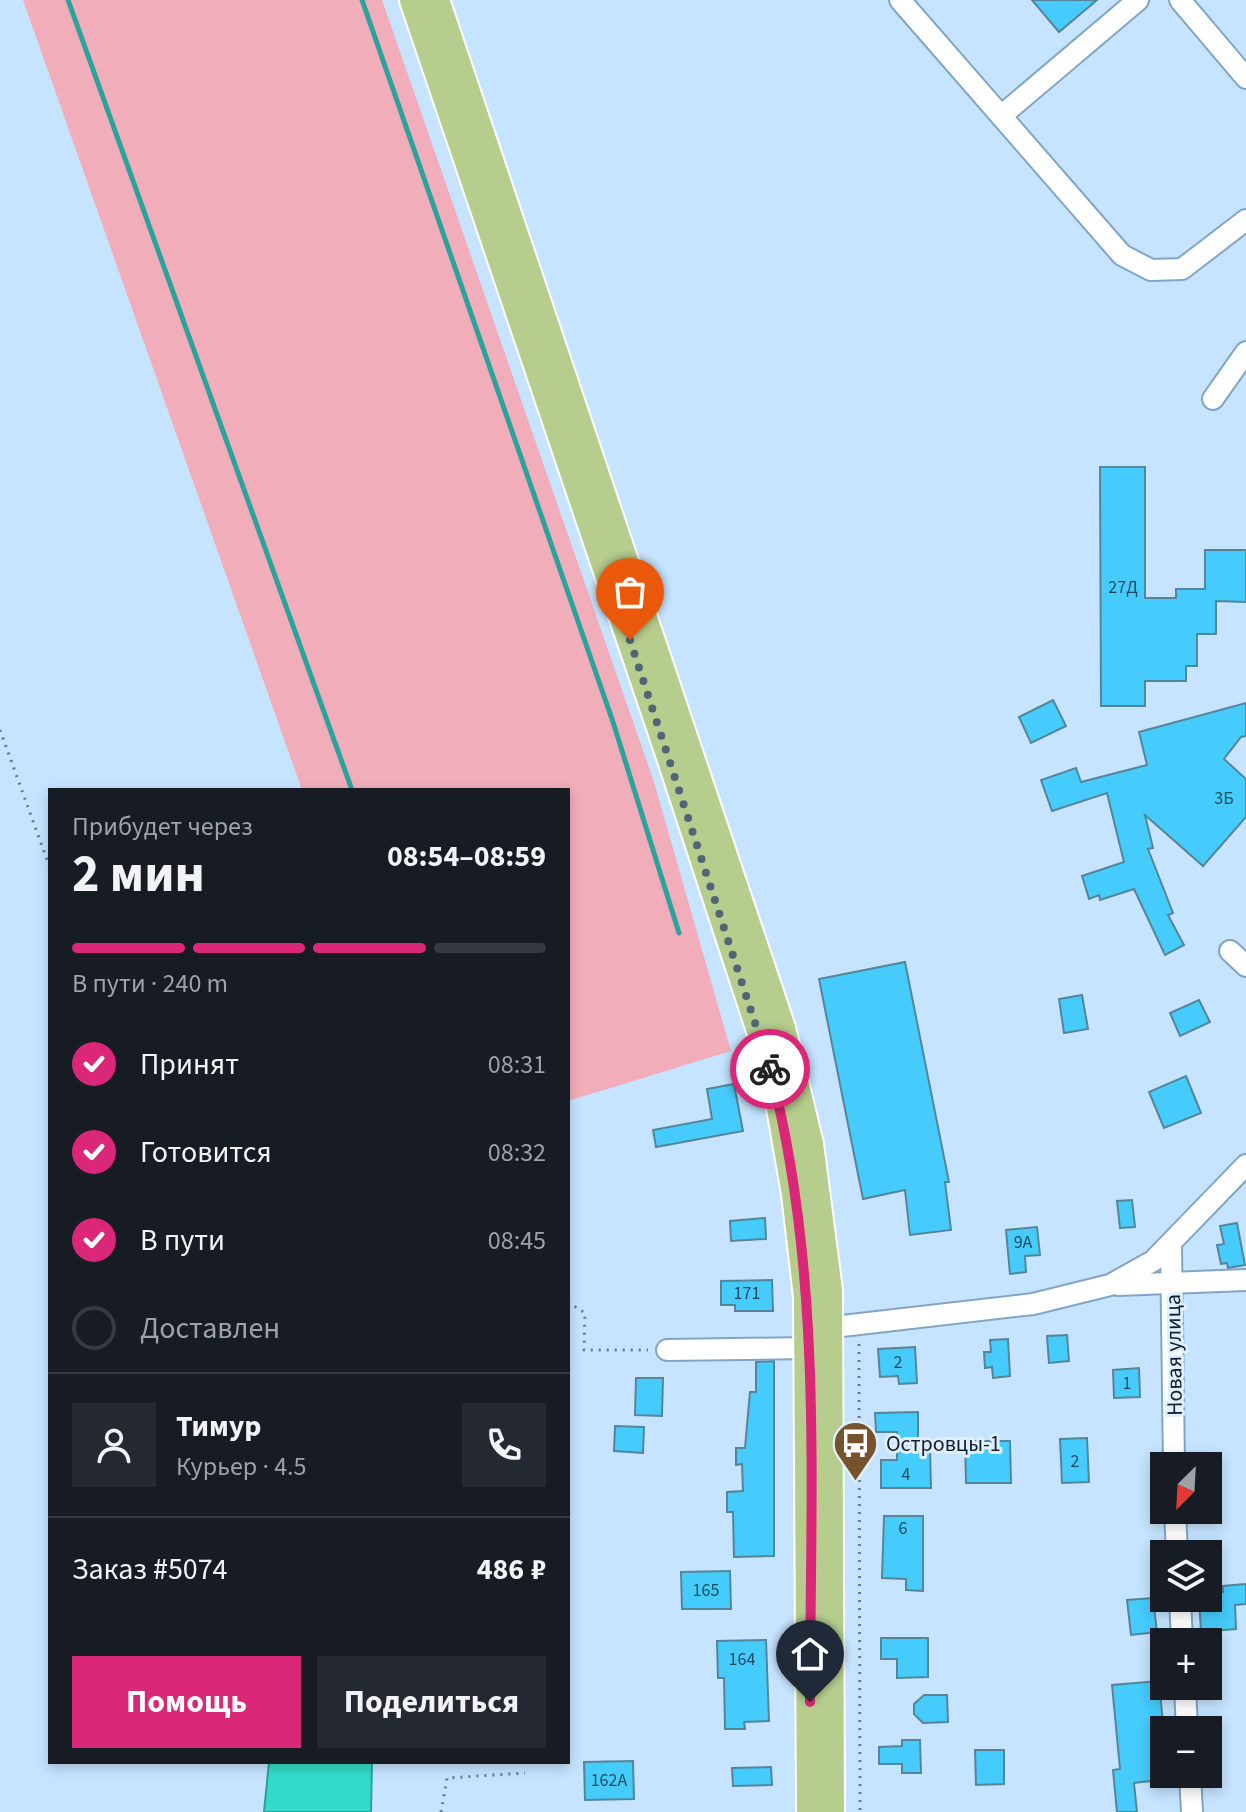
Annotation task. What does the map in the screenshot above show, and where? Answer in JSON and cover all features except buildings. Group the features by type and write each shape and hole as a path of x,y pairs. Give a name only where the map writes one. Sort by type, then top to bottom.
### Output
{"main road":[{"path":"413,0 761,1034 779,1102 815,1335 831,1812"},
{"path":"436,0 782,1028 817,1191 829,1290 815,1335 810,1812"}],"street":[{"path":"900,0 1122,255 1151,270 1182,269 1246,220"},
{"path":"1001,116 1138,0"},
{"path":"1180,0 1246,78"},
{"path":"1213,399 1246,352"},
{"path":"1230,951 1246,966"},
{"path":"667,1350 815,1335 976,1302 1033,1304 1110,1285 1132,1275 1171,1245 1246,1165"},
{"name":"Новая улица","path":"1171,1245 1174,1452"},
{"path":"1110,1285 1171,1286 1246,1280"},
{"path":"1191,1788 1192,1812"}],"path":[{"path":"0,730 48,862"},
{"path":"570,1303 585,1313 584,1350 667,1350"},
{"path":"860,1324 860,1812"},
{"path":"441,1812 447,1778 525,1773"}],"shaded area":[{"path":"23,0 382,0 654,782 731,1051 570,1100 570,788 301,788"},
{"path":"269,1764 372,1764 371,1812 264,1812"}],"waterway":[{"path":"68,0 351,788"},
{"path":"362,0 613,722 679,933"}],"way so far":[{"path":"630,640 770,1069"}],"place":[{"name":"Островцы-1","path":"855,1482"}],"route":[{"path":"770,1069 795,1194 807,1297 810,1702"}]}
